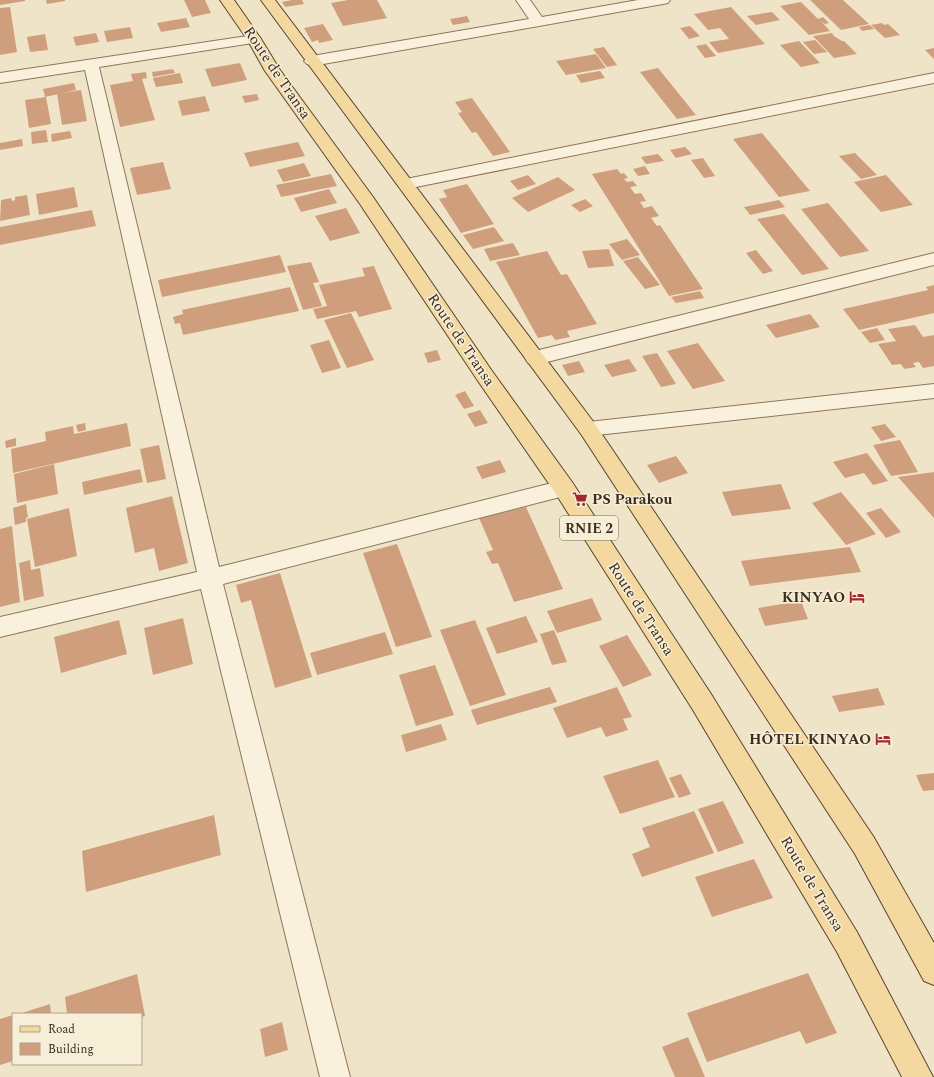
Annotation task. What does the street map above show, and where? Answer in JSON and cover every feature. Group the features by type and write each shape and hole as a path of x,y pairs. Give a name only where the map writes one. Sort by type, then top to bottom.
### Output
{"main road":[{"name":"Route de Transa","path":"227,0 254,39 273,71 367,200 485,376 564,488 702,702 847,942 918,1077"},
{"path":"268,0 312,61 406,184 588,429 864,845 934,971"}],"street":[{"path":"523,0 538,22"},
{"path":"312,61 663,0"},
{"path":"0,78 254,39"},
{"path":"91,64 210,578 335,1077"},
{"path":"406,184 934,78"},
{"path":"535,358 934,259"},
{"path":"588,429 934,391"},
{"path":"0,627 210,578 564,488"}],"building":[{"path":"0,0 25,0 25,1 0,5"},
{"path":"46,0 65,0 65,1 47,4"},
{"path":"184,0 205,0 211,13 192,17"},
{"path":"302,0 304,4 285,7 282,2"},
{"path":"348,0 377,0 387,18 343,26 331,3"},
{"path":"810,0 843,0 869,24 841,30"},
{"path":"801,2 818,19 823,17 829,23 825,24 821,21 830,31 809,35 780,6"},
{"path":"10,7 17,52 0,55 0,8"},
{"path":"731,7 765,44 718,53 709,42 729,39 720,28 708,30 694,14"},
{"path":"772,12 780,20 756,25 747,16"},
{"path":"467,16 470,22 453,25 450,19"},
{"path":"186,18 190,27 161,32 157,23"},
{"path":"882,23 884,25 888,24 900,35 885,38 871,25"},
{"path":"323,24 333,40 319,43 318,40 312,42 304,28"},
{"path":"870,25 874,29 862,31 859,27"},
{"path":"690,26 700,36 689,39 680,28"},
{"path":"130,27 133,38 107,42 104,31"},
{"path":"96,33 99,42 76,46 73,37"},
{"path":"832,33 834,36 844,41 857,54 834,58 813,36"},
{"path":"45,34 48,50 30,52 27,37"},
{"path":"815,40 827,52 814,54 803,42"},
{"path":"799,41 820,63 801,67 780,45"},
{"path":"706,44 716,56 705,58 696,46"},
{"path":"604,47 617,65 607,67 593,49"},
{"path":"934,48 934,59 925,50"},
{"path":"596,54 606,68 566,75 556,61"},
{"path":"240,63 247,80 212,87 205,69"},
{"path":"658,68 696,115 677,119 640,72"},
{"path":"173,69 175,73 153,77 152,72"},
{"path":"600,71 605,78 581,83 576,75"},
{"path":"146,72 147,78 142,79 155,120 120,127 110,85 133,81 131,74"},
{"path":"180,73 183,83 156,87 153,78"},
{"path":"74,83 76,90 45,97 43,89"},
{"path":"81,90 87,121 62,125 57,94"},
{"path":"257,94 259,100 245,103 242,96"},
{"path":"205,96 210,111 182,116 178,101"},
{"path":"46,97 51,124 29,128 25,100"},
{"path":"472,98 510,152 493,156 476,132 472,133 458,113 462,112 455,102"},
{"path":"46,130 48,142 32,144 31,132"},
{"path":"70,131 72,138 52,142 51,134"},
{"path":"762,133 810,191 779,197 733,139"},
{"path":"22,139 23,146 0,150 0,143"},
{"path":"298,142 305,156 250,167 244,153"},
{"path":"685,147 692,154 676,158 670,150"},
{"path":"855,153 877,175 861,179 839,156"},
{"path":"658,154 664,161 646,164 641,157"},
{"path":"703,158 715,176 704,178 691,160"},
{"path":"163,162 171,189 137,195 130,168"},
{"path":"304,163 311,176 283,182 277,170"},
{"path":"645,166 650,174 638,176 633,169"},
{"path":"617,169 621,174 624,173 628,178 624,179 627,182 633,181 637,186 630,187 635,194 641,193 646,201 640,202 644,208 652,206 659,216 651,218 657,226 660,225 703,289 669,296 592,174"},
{"path":"331,174 337,186 281,197 276,185"},
{"path":"528,175 536,184 518,190 510,181"},
{"path":"886,175 913,205 881,212 854,182"},
{"path":"558,177 575,190 528,212 512,198"},
{"path":"467,184 494,224 461,233 439,199 447,197 443,190"},
{"path":"74,187 78,207 39,215 36,194"},
{"path":"329,189 337,203 301,212 294,198"},
{"path":"27,195 30,215 0,221 1,200 11,198 12,201 15,200 15,197"},
{"path":"585,199 593,206 580,212 571,205"},
{"path":"779,200 785,207 750,215 744,207"},
{"path":"828,203 869,251 840,257 801,209"},
{"path":"346,208 360,233 330,241 315,216"},
{"path":"92,210 96,226 0,245 0,227"},
{"path":"784,214 829,269 802,275 757,219"},
{"path":"494,227 504,241 473,249 463,235"},
{"path":"627,239 640,255 622,260 609,244"},
{"path":"513,243 520,255 490,261 484,249"},
{"path":"609,249 614,266 588,268 582,251"},
{"path":"756,250 773,271 763,274 746,253"},
{"path":"547,251 561,275 567,274 597,324 567,331 570,337 555,340 552,335 538,338 496,262"},
{"path":"280,255 286,272 162,297 158,280"},
{"path":"638,257 660,285 645,289 623,261"},
{"path":"311,262 319,282 313,283 322,306 303,310 287,266"},
{"path":"374,266 392,309 359,317 356,311 317,319 313,309 327,306 319,285 365,276 362,268"},
{"path":"934,285 934,313 859,330 843,309 928,290 926,287"},
{"path":"290,287 299,311 183,335 180,323 175,324 173,317 183,314 182,310"},
{"path":"700,291 704,298 676,303 671,297"},
{"path":"351,313 374,360 347,368 324,320"},
{"path":"810,314 820,327 776,338 766,325"},
{"path":"915,325 923,337 934,335 934,366 923,368 919,362 913,363 916,367 904,369 901,364 892,365 878,344 896,341 888,329"},
{"path":"877,328 885,340 870,343 861,332"},
{"path":"329,340 341,368 322,373 310,345"},
{"path":"698,343 725,381 693,389 667,351"},
{"path":"437,350 441,360 428,363 424,353"},
{"path":"657,353 676,384 661,387 642,356"},
{"path":"629,359 637,371 612,377 604,365"},
{"path":"579,361 585,372 568,376 562,365"},
{"path":"465,391 474,406 464,409 455,395"},
{"path":"480,410 488,423 475,427 467,414"},
{"path":"85,423 86,430 78,432 76,425"},
{"path":"127,423 131,446 13,473 11,449 46,441 45,432 73,426 74,434"},
{"path":"885,424 896,437 881,441 871,427"},
{"path":"16,438 16,446 6,448 5,441"},
{"path":"900,440 918,472 891,476 873,445"},
{"path":"159,445 166,479 147,483 140,449"},
{"path":"867,453 888,481 873,485 864,473 845,478 833,462"},
{"path":"676,456 688,473 659,483 647,465"},
{"path":"500,460 506,472 482,479 476,467"},
{"path":"54,464 58,494 17,503 14,474"},
{"path":"140,469 143,482 84,495 82,482"},
{"path":"934,472 934,518 898,477"},
{"path":"781,484 791,509 732,516 722,492"},
{"path":"841,492 876,534 846,545 812,503"},
{"path":"172,496 188,563 159,571 154,548 135,553 126,508"},
{"path":"26,504 28,517 26,518 26,522 15,525 13,508"},
{"path":"526,507 563,589 514,602 498,563 492,564 486,552 493,550 479,518"},
{"path":"69,508 77,556 35,567 27,519"},
{"path":"881,508 901,532 886,538 866,513"},
{"path":"12,526 20,602 0,607 0,529"},
{"path":"397,544 432,637 396,647 363,553"},
{"path":"850,547 861,572 750,586 741,561"},
{"path":"30,560 31,570 40,568 44,596 24,601 19,563"},
{"path":"280,573 312,677 275,688 251,600 241,603 236,585"},
{"path":"592,598 602,620 557,633 547,611"},
{"path":"801,601 808,619 765,626 758,608"},
{"path":"526,616 538,642 497,654 486,628"},
{"path":"183,618 193,664 153,675 144,628"},
{"path":"119,620 127,654 61,673 54,637"},
{"path":"475,620 506,695 470,706 440,630"},
{"path":"554,630 567,662 552,665 540,634"},
{"path":"385,632 393,654 317,675 310,653"},
{"path":"627,635 652,675 623,687 599,646"},
{"path":"435,665 454,715 416,726 399,675"},
{"path":"550,687 557,702 477,725 471,710"},
{"path":"617,687 632,717 623,719 628,730 606,737 601,727 567,738 553,708"},
{"path":"878,688 885,705 839,712 832,696"},
{"path":"441,724 447,740 406,752 401,735"},
{"path":"658,760 675,797 620,814 603,776"},
{"path":"934,773 934,790 923,791 916,775"},
{"path":"681,774 691,794 679,798 669,778"},
{"path":"723,801 744,843 718,852 698,809"},
{"path":"694,811 714,853 642,877 632,854 650,847 642,828"},
{"path":"214,815 221,855 86,892 82,851"},
{"path":"754,859 773,898 712,917 695,877"},
{"path":"808,973 837,1033 806,1044 800,1031 707,1062 687,1013"},
{"path":"137,974 145,1016 142,1017 142,1013 67,1013 65,997"},
{"path":"50,1004 51,1013 22,1013"},
{"path":"12,1015 12,1061 0,1065 0,1019"},
{"path":"282,1022 288,1050 265,1057 260,1029"},
{"path":"688,1037 705,1077 675,1077 662,1047"}],"place":[{"name":"PS Parakou","path":"580,499"},
{"name":"KINYAO","path":"857,597"},
{"name":"HÔTEL KINYAO","path":"883,739"}]}
